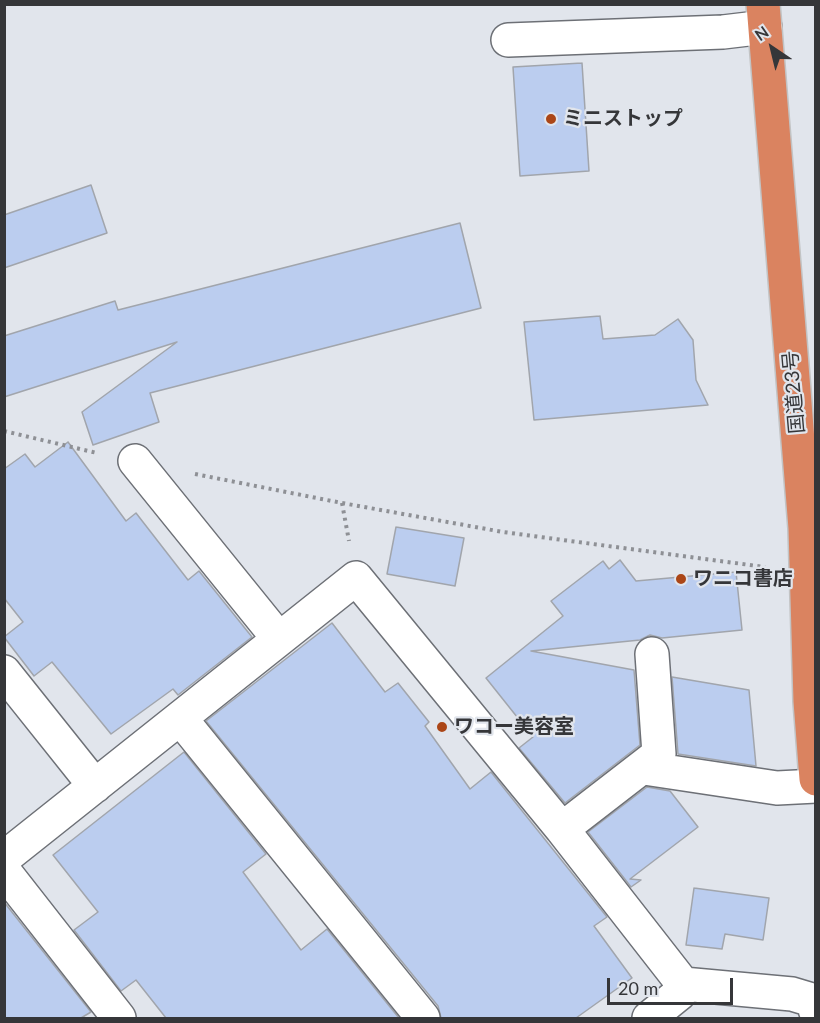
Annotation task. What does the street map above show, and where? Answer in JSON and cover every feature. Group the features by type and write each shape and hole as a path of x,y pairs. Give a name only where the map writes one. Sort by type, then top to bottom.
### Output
{"highway":[{"name":"国道23号","path":"764,16 805,528 810,701 816,779"}],"street":[{"path":"508,40 723,32 764,16"},
{"path":"135,461 279,639"},
{"path":"4,858 356,578 562,829 683,984 792,994 812,1000 816,1012"},
{"path":"562,829 644,768 659,754 652,654"},
{"path":"4,672 95,786"},
{"path":"180,718 423,1018"},
{"path":"644,768 777,788 816,786"},
{"path":"4,871 119,1018"},
{"path":"649,1018 680,993 683,984"}],"path":[{"path":"4,431 135,461"},
{"path":"192,473 342,504 503,532 765,567"}],"building":[{"name":"ミニストップ","path":"582,63 589,171 520,176 513,67"},
{"path":"91,185 107,233 4,268 4,215"},
{"path":"460,223 481,308 150,393 159,422 93,445 82,412 177,342 4,397 4,336 115,301 118,310"},
{"path":"600,316 603,339 655,335 678,319 693,340 696,380 708,405 534,420 524,322"},
{"path":"68,442 126,521 136,513 188,580 199,571 252,637 178,695 173,689 111,734 52,662 34,676 4,637 23,622 4,598 4,469 25,454 35,467"},
{"path":"396,527 464,538 455,586 387,574"},
{"path":"620,560 636,581 736,572 742,630 662,638 650,635 640,640 531,651 634,670 640,745 565,803 519,748 533,737 486,678 563,616 551,601 603,561 609,569"},
{"path":"332,623 385,692 398,683 429,722 425,726 470,789 491,772 607,917 594,926 632,978 576,1018 441,1018 438,1006 206,721"},
{"path":"672,677 749,690 756,766 678,754"},
{"path":"184,752 266,854 243,872 301,950 327,929 399,1018 166,1018 136,980 121,991 74,930 98,912 53,855"},
{"path":"647,787 670,791 698,827 630,879 641,880 631,887 588,832"},
{"path":"694,888 769,898 763,940 725,934 722,949 686,945"},
{"path":"4,902 91,1012 81,1018 4,1018"}],"place":[{"name":"ミニストップ","path":"551,119"},
{"name":"ワニコ書店","path":"681,579"},
{"name":"ワコー美容室","path":"442,727"}]}
